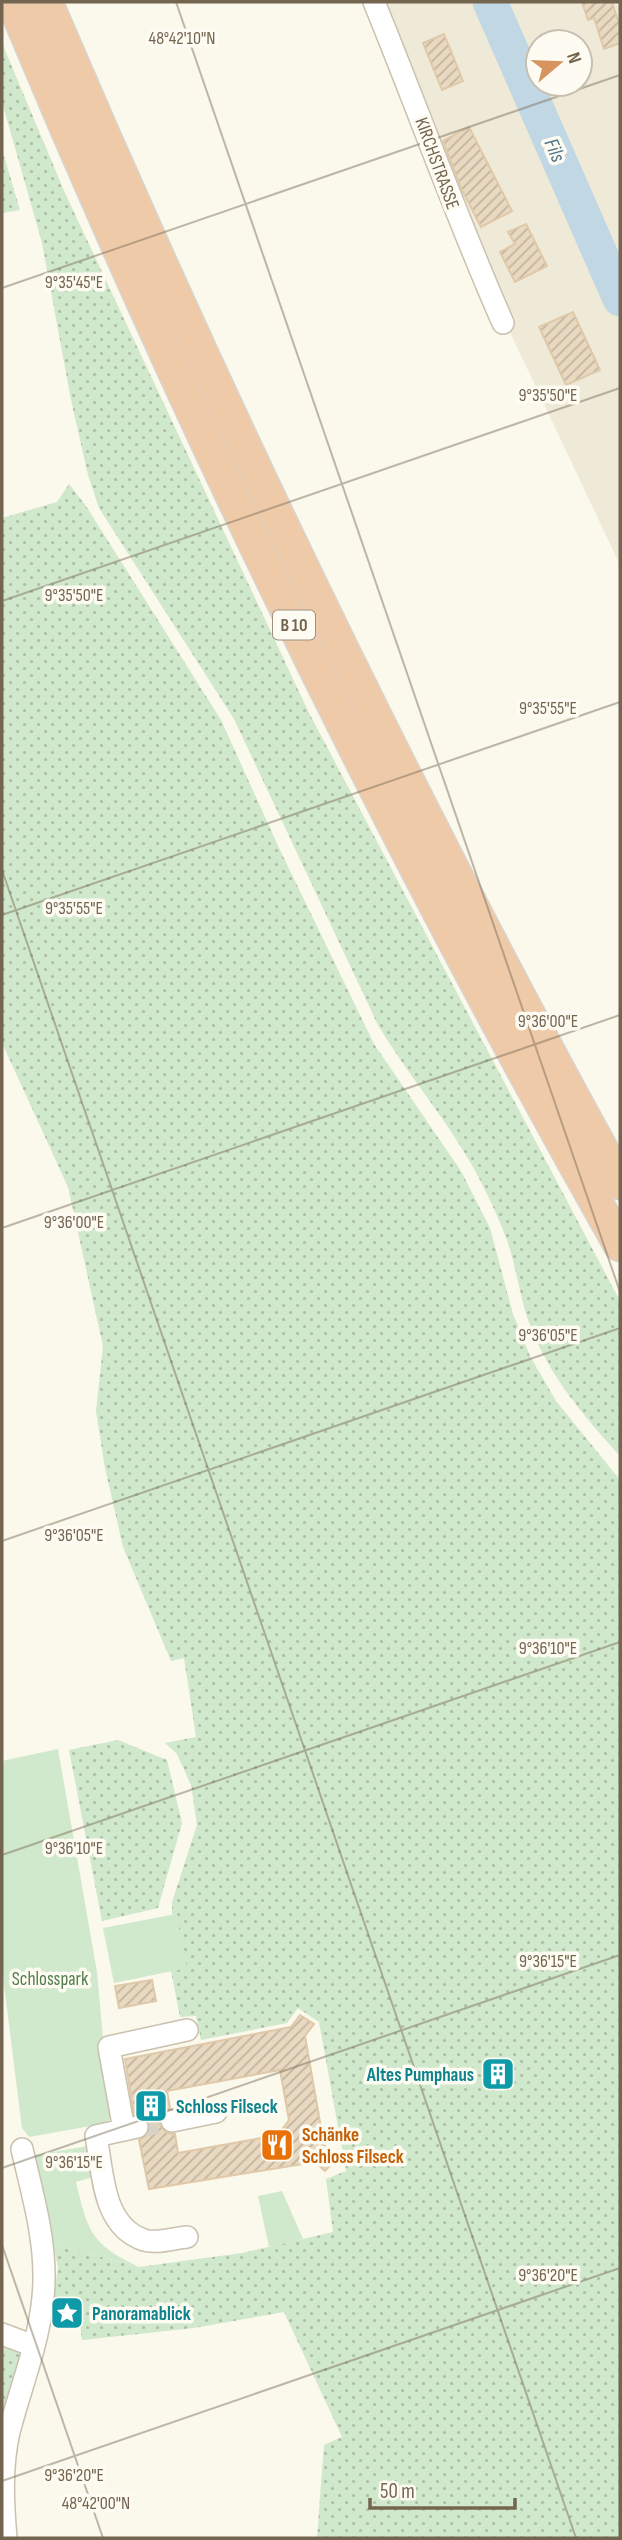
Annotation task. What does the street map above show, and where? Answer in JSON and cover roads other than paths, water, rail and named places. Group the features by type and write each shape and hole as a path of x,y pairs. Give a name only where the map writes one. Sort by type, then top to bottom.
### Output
{"highway":[{"name":"B 10","path":"13,2 80,163 291,620 437,908 620,1245"},
{"name":"B 10","path":"47,2 173,293 319,603 463,889 620,1183"}],"street":[{"name":"KIRCHSTRASSE","path":"374,2 424,125 466,239 503,323"},
{"path":"187,2030 109,2047 131,2128 96,2136 110,2211 126,2230 145,2241 187,2237"},
{"path":"172,2121 216,2112"},
{"path":"6,2538 2,2491 5,2433 34,2346 44,2283 44,2243 22,2149"},
{"path":"2,2334 34,2346"}],"waterway":[{"name":"Fils","path":"490,2 620,299"}],"tunnel":[{"path":"137,2127 172,2121"}],"place":[{"name":"Altes Pumphaus","path":"498,2074"},
{"name":"Schloss Filseck","path":"151,2106"},
{"name":"Schänke Schloss Filseck","path":"277,2145"},
{"name":"Panoramablick","path":"67,2313"}],"park label":[{"name":"Schlosspark","path":"50,1978"}]}
